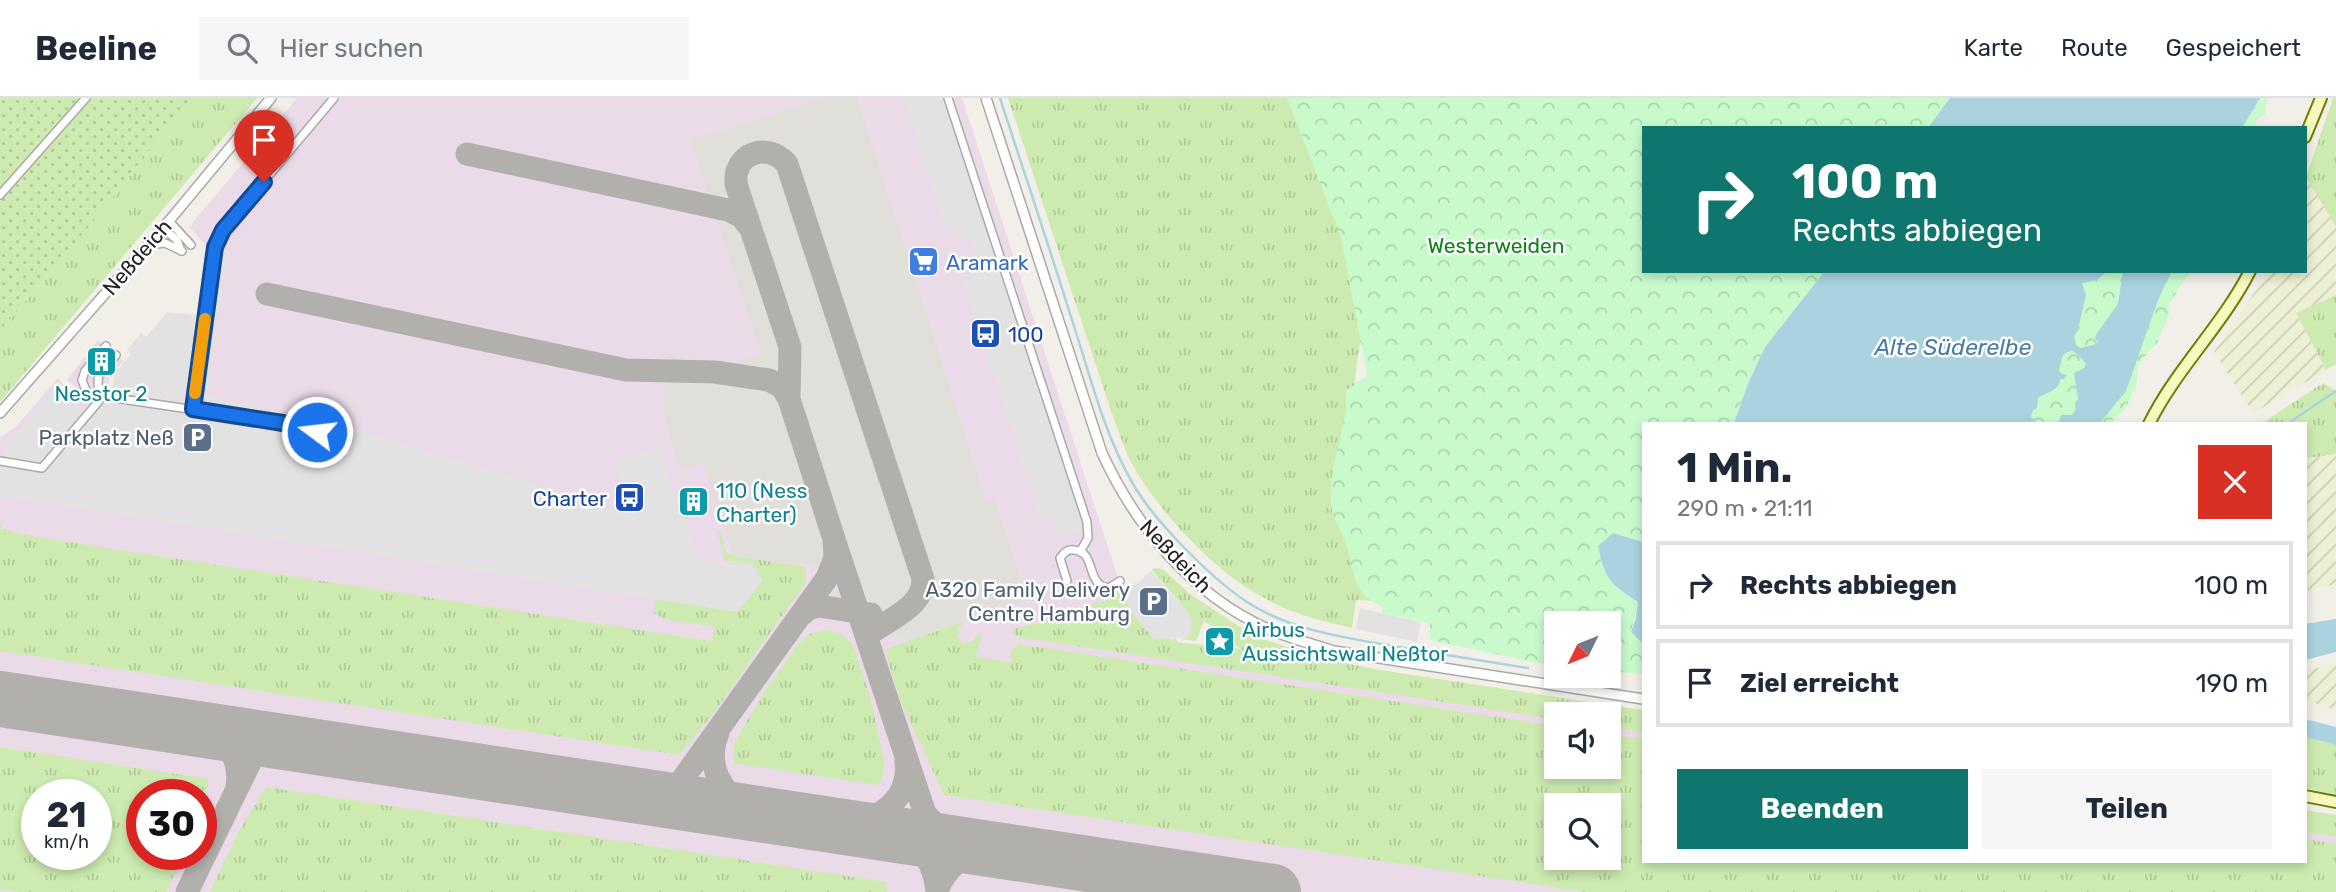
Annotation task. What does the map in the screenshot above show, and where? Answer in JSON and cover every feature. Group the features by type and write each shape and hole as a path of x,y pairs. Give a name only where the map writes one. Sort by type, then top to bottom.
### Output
{"main road":[{"path":"2307,132 2321,98"},
{"path":"2150,422 2169,389 2215,328 2249,273"},
{"path":"2307,796 2336,802"}],"street":[{"path":"0,195 86,98"},
{"name":"Neßdeich","path":"0,413 148,245 271,98"},
{"path":"193,409 218,240 228,223 334,98"},
{"path":"948,98 1087,522 1088,538 1080,552"},
{"name":"Neßdeich","path":"986,98 1102,453 1127,503 1192,578 1232,609 1293,639 1334,650 1642,699"},
{"path":"166,224 191,245"},
{"path":"148,245 165,243 182,251 166,224"},
{"path":"106,346 85,371 82,384 90,396 283,423 337,437"},
{"path":"100,398 98,378 116,355"},
{"path":"0,461 42,468 100,398"},
{"path":"1067,581 1062,555 1071,549 1088,558 1100,585 1109,588 1120,581"}],"shaded area":[{"path":"297,98 962,98 1142,652 1544,712 1544,779 1621,779 1621,724 1642,728 1642,863 2307,863 2307,828 2336,832 2336,892 0,892 0,438 17,425 58,378 69,391 85,402 88,399 67,380 98,340 124,361 110,377 108,387 185,398 207,247 189,227"},
{"path":"824,98 857,98 986,500 994,498 1028,600 910,640 851,633 830,569 733,556 703,463 680,470 663,412 667,354 733,364 761,354 690,140"},
{"path":"904,98 954,98 1093,525 1059,540 1053,519 1041,521 964,286 975,250 972,242 945,226"},
{"name":"Parkplatz Neß","path":"209,247 228,250 207,396 347,427 601,504 625,498 615,459 661,447 672,493 676,492 699,559 752,567 760,581 737,612 0,496 0,467 5,449 54,388 81,412 101,389 188,401"},
{"path":"167,312 198,315 185,398 113,388 115,373 131,354 127,350 141,333 146,337"},
{"name":"A320 Family Delivery Centre Hamburg","path":"1151,571 1187,611 1192,630 1188,637 1154,639 1131,612 1124,591"},
{"path":"1360,608 1421,622 1417,642 1356,629"}],"green space":[{"path":"0,98 192,98 87,229 0,331"},
{"path":"192,98 257,98 0,402 0,331 87,229"},
{"name":"Westerweiden","path":"1008,98 1950,98 1642,126 1642,271 1360,343 1354,407 1355,439 1376,601 1356,600 1352,628 1319,620 1276,604 1247,588 1208,557 1172,520 1142,481 1128,456"},
{"name":"Westerweiden","path":"1287,98 2267,98 2265,114 2257,120 2255,126 1642,126 1642,273 1823,273 1765,347 1734,422 1642,422 1642,542 1613,533 1617,588 1638,602 1631,632 1642,643 1642,674 1621,672 1621,611 1544,611 1544,664 1430,640 1430,623 1382,613 1383,607 1366,597 1357,584 1346,544 1332,511 1331,490 1344,420 1346,391 1367,375 1341,237"},
{"path":"2333,98 2336,98 2336,227 2307,179"},
{"path":"2307,179 2336,227 2336,295 2296,313 2326,370 2253,413 2214,352 2266,273 2307,273"},
{"path":"1877,273 2189,273 2169,304 2169,315 2157,343 2139,363 2136,386 2126,408 2111,422 1936,422"},
{"path":"2336,295 2336,364 2326,370 2296,313"},
{"path":"2323,383 2336,391 2336,454 2307,458 2307,422 2264,422"},
{"path":"2336,454 2336,584 2307,591 2307,458"},
{"path":"0,522 2,529 36,537 711,641 715,627 664,619 654,613 656,594 730,607 745,604 762,580 753,564 725,560 717,531 720,531 727,555 806,567 806,582 715,711 679,755 0,651"},
{"path":"1151,569 1164,570 1190,594 1263,639 1324,659 1590,702 1544,702 1544,717 1017,637 1013,632 1013,629 1071,614 1071,610 1109,600 1116,590 1124,591 1131,612 1171,640 1176,638 1177,642 1241,649 1204,621 1196,641 1180,639 1188,637 1187,611"},
{"path":"960,623 962,626 957,628 957,635 962,644 983,634 978,643 980,646 977,657 1011,662 1011,651 1019,644 1544,724 1544,779 1621,779 1621,736 1642,739 1642,863 2307,863 2307,839 2336,844 2336,892 1585,892 944,795 901,702 886,655 889,648"},
{"path":"826,630 842,635 853,646 871,700 884,760 883,775 878,785 733,763 737,738 767,688 798,644 810,634"},
{"path":"2336,663 2336,710 2307,701 2307,670"},
{"path":"1621,707 1642,710 1642,732 1621,729"},
{"path":"2307,738 2336,745 2336,795 2307,788"},
{"path":"0,747 209,779 126,779 126,870 176,870 166,892 19,892 0,889"},
{"path":"266,787 887,882 887,892 210,892 237,835"},
{"path":"2307,810 2336,815 2336,837 2307,832"}],"water":[{"path":"1950,98 2260,98 2243,126 1929,126"},
{"name":"Alte Süderelbe","path":"1823,273 2105,273 2097,280 2082,283 2086,295 2078,330 2074,336 2076,345 2080,348 2097,344 2097,333 2118,304 2123,273 2171,273 2158,300 2126,391 2101,422 2059,422 2061,415 2072,415 2076,409 2075,403 2078,399 2074,373 2084,368 2086,363 2073,351 2063,356 2058,373 2067,375 2060,379 2055,389 2038,398 2037,408 2033,410 2031,417 2035,420 2030,422 1734,422 1765,347"},
{"path":"1613,533 1642,542 1642,643 1631,632 1638,602 1610,580 1598,546"},
{"path":"2336,619 2336,652 2307,659 2307,624"},
{"path":"2307,720 2336,727 2336,745 2307,738"}],"waterway":[{"path":"1000,98 1106,425 1123,465 1143,499 1169,532 1201,564 1233,592 1265,613 1305,628 1410,649"},
{"path":"2290,422 2336,391"},
{"path":"1434,653 1528,668"}],"taxiway":[{"path":"834,539 789,399 790,347 736,184 740,165 746,158 762,152 771,153 787,164 923,579 922,589 911,606 867,636"},
{"path":"467,154 728,210 742,217 751,229"},
{"path":"267,294 626,370 715,372 769,380 782,387 789,399"},
{"path":"648,797 663,794 679,784 827,578 835,558 834,539 938,853 940,871 937,892"},
{"path":"800,616 810,608 818,606 871,614"},
{"path":"210,731 223,742 232,755 237,769 237,787"},
{"path":"718,733 713,757 718,778 731,796 748,812"},
{"path":"187,892 255,752 265,742 277,741"},
{"path":"851,828 883,812 899,796 904,786 906,761"},
{"path":"928,817 947,836 963,845"},
{"path":"898,835 914,844 926,857 937,891 946,874 958,861 974,853 992,849"}],"runway":[{"path":"0,699 1273,892"}],"slow traffic":[{"path":"195,393 205,319"}],"place":[{"name":"Aramark","path":"923,262"},
{"name":"100","path":"985,334"},
{"name":"Nesstor 2","path":"101,361"},
{"name":"Parkplatz Neß","path":"197,437"},
{"name":"Charter","path":"630,498"},
{"name":"110 (Ness Charter)","path":"693,502"},
{"name":"A320 Family Delivery Centre Hamburg","path":"1153,601"},
{"name":"Airbus Aussichtswall Neßtor","path":"1219,641"}],"route":[{"path":"264,182 223,230 215,247 193,409 283,423 317,432"}]}
